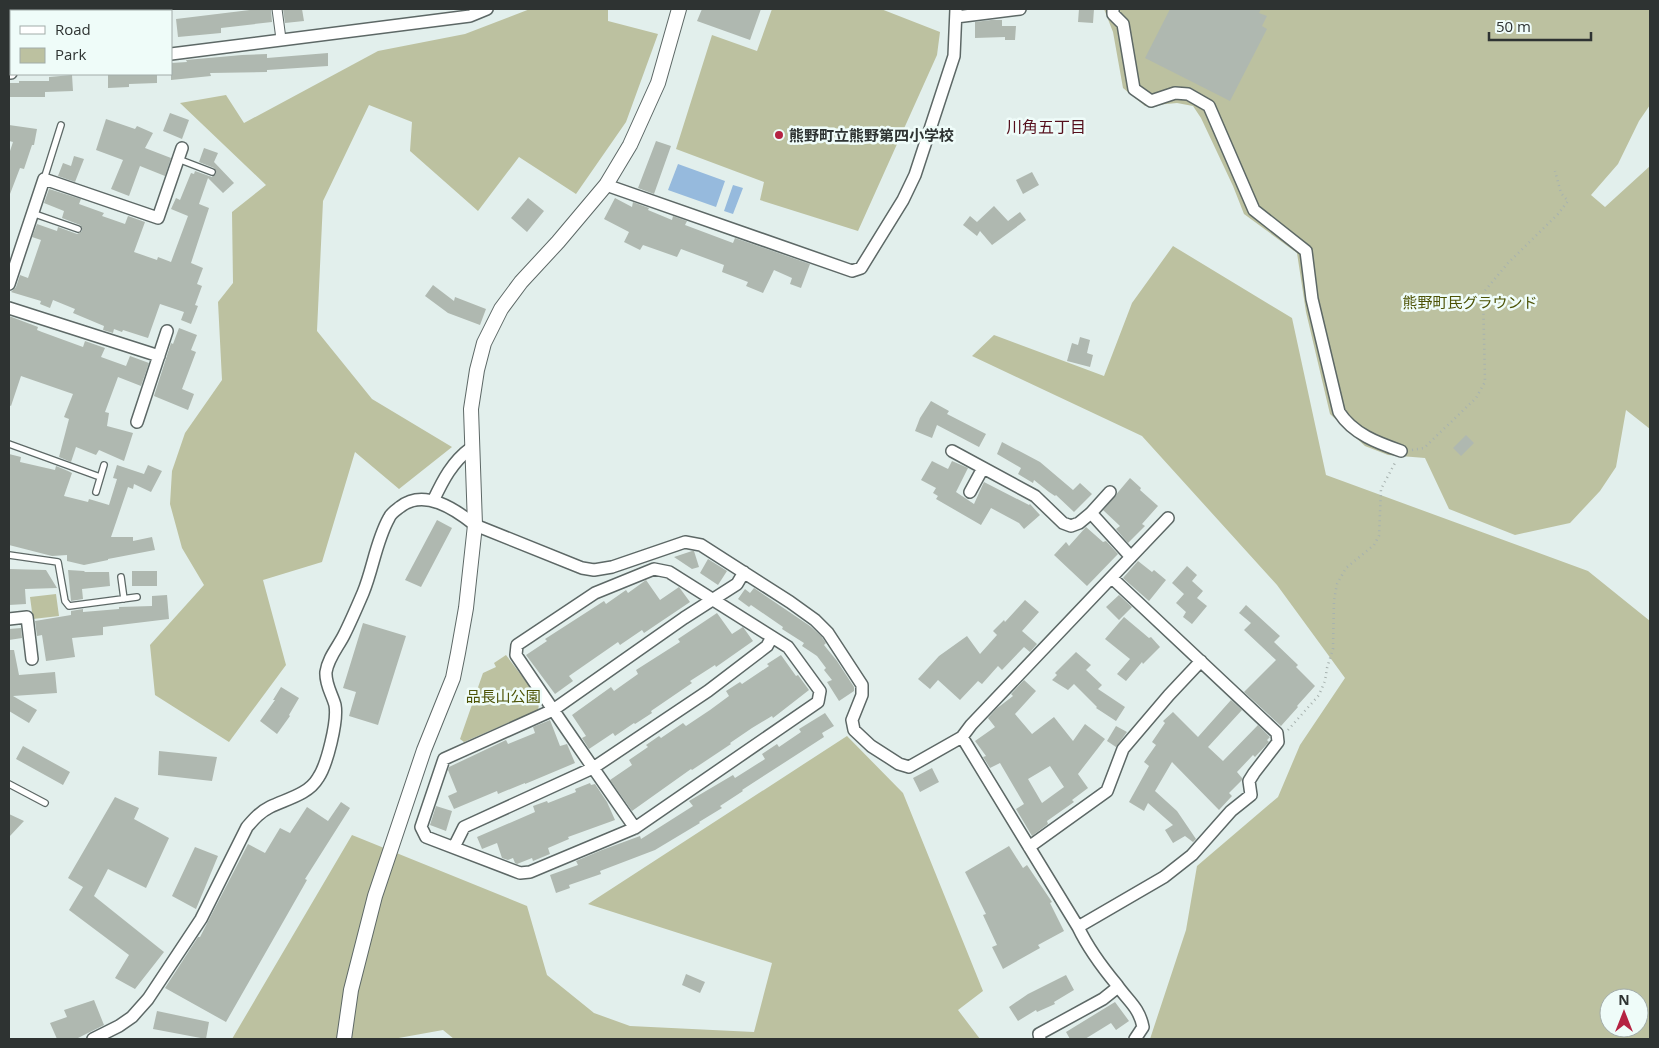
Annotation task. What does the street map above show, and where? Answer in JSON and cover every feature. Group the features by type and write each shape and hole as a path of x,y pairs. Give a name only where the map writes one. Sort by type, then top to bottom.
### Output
{"street":[{"path":"277,9 281,40"},
{"path":"172,54 470,16 487,9"},
{"path":"344,1039 351,990 375,896 424,750 453,678 466,608 474,525 471,408 477,370 484,343 501,308 520,282 558,242 606,185 630,145 658,83 679,9"},
{"path":"606,185 852,271 861,268 915,176 954,56 956,13 1020,9"},
{"path":"1113,9 1113,14 1123,24 1134,89 1151,101 1175,93 1188,94 1210,106 1254,210 1306,251 1312,300 1339,412 1345,421 1373,441 1401,451"},
{"path":"9,284 44,179 158,218 182,148"},
{"path":"9,308 159,356"},
{"path":"137,422 167,331"},
{"path":"433,501 446,474 461,456 471,448"},
{"path":"952,452 1035,496 1063,523 1072,526 1091,514 1110,492"},
{"path":"970,492 983,468"},
{"path":"93,1039 132,1017 148,998 201,919 247,827 257,815 268,807 306,791 318,778 327,755 335,724 335,706 326,674 329,660 345,634 366,585 381,535 390,515 403,504 419,498 433,501 460,514 474,525 582,568 594,570 612,567 685,542 701,545 815,620 828,633 862,685 862,695 852,720 854,730 871,746 899,764 908,767 962,737 971,725 1168,518"},
{"path":"1091,514 1131,557"},
{"path":"635,828 553,710 516,655 517,645 595,593 654,569 669,572 713,600 788,647 820,691 818,702 635,828 530,872 520,874 426,837 421,827 444,759 553,710 684,618 713,600 737,584 744,572"},
{"path":"1078,927 1164,877 1192,855 1231,810 1251,795 1249,781 1278,742 1277,733 1112,578"},
{"path":"9,619 27,617 32,659"},
{"path":"454,847 464,827 593,768 708,691 767,646 772,637"},
{"path":"1030,847 1107,791 1123,749 1169,695 1201,662"},
{"path":"962,737 1030,847 1085,942 1118,987 1141,1014 1143,1027 1136,1039"},
{"path":"1040,1039 1039,1034 1103,998 1118,987"}],"lane":[{"path":"44,179 61,125"},
{"path":"178,159 212,172"},
{"path":"32,213 78,229"},
{"path":"9,444 100,477"},
{"path":"96,492 104,465"},
{"path":"9,555 58,562 65,601 69,606 137,597"},
{"path":"121,577 124,598"},
{"path":"9,784 45,803"}],"path":[{"path":"1278,738 1285,734 1320,695 1326,681 1327,668 1333,649 1336,584 1346,568 1374,545 1379,536 1381,489 1401,451 1424,448 1476,398 1485,382 1483,293 1508,263 1558,214 1568,201 1561,193 1555,171"}],"green space":[{"path":"530,9 608,9 608,21 658,34 626,122 576,194 519,157 478,211 410,151 412,122 369,105 323,201 317,331 372,399 452,447 399,489 355,452 322,562 263,580 286,665 229,742 155,695 150,645 204,585 182,548 170,504 172,471 185,433 222,380 218,302 233,283 232,212 266,185 180,103 226,95 244,123 378,51 465,34"},
{"name":"熊野町立熊野第四小学校","path":"772,9 881,9 940,32 937,55 858,231 760,200 764,182 676,149 712,35 757,51"},
{"name":"熊野町民グラウンド","path":"1104,9 1650,9 1650,105 1639,121 1618,164 1591,195 1605,207 1650,166 1650,429 1626,410 1616,467 1600,491 1570,523 1515,535 1449,509 1425,458 1388,455 1365,446 1330,414 1306,312 1297,253 1244,214 1201,118 1193,106 1177,103 1145,106 1123,88 1113,32"},
{"path":"1173,246 1292,318 1326,475 1588,571 1650,621 1650,1039 1150,1039 1186,930 1197,866 1278,797 1300,745 1345,678 1277,585 1142,436 972,356 994,335 1104,376 1132,303"},
{"path":"56,594 59,616 33,619 30,597"},
{"name":"品長山公園","path":"506,655 540,700 538,710 464,742 460,739 483,673 496,667 494,663"},
{"path":"847,736 903,793 983,991 958,1010 980,1039 454,1039 443,1030 393,1039 232,1039 352,835 527,906 547,975 594,1013 630,1026 754,1032 772,963 588,904"}],"water":[{"path":"678,164 725,181 716,207 668,190"},
{"path":"733,185 743,188 733,214 724,211"}],"building":[{"path":"271,9 272,22 221,28 221,33 178,37 176,19"},
{"path":"283,9 302,9 304,21 285,23"},
{"path":"702,9 761,9 750,40 697,21"},
{"path":"1079,9 1094,9 1093,23 1078,22"},
{"path":"1170,9 1261,9 1259,13 1267,16 1262,26 1267,29 1230,101 1145,58"},
{"path":"1002,20 1002,26 1016,26 1015,40 1005,40 1005,37 975,38 975,22"},
{"path":"328,53 328,66 267,70 267,72 210,73 211,76 171,80 172,63 242,55 267,54 267,58"},
{"path":"72,75 73,91 45,92 45,97 9,97 9,83 49,81 49,77"},
{"path":"108,75 157,75 157,83 129,84 129,87 108,88"},
{"path":"170,113 189,120 182,139 163,131"},
{"path":"106,119 135,129 137,126 153,133 145,148 171,158 165,176 140,166 129,196 111,189 123,160 96,150"},
{"path":"9,125 37,129 34,145 32,145 24,169 20,168 10,194 9,154 13,142 9,141"},
{"path":"656,141 671,146 654,194 638,188"},
{"path":"204,148 218,153 214,162 234,183 223,193 208,178 199,204 209,208 191,263 203,268 197,284 202,286 195,305 198,306 191,324 181,320 184,312 160,304 148,338 123,330 122,332 114,329 113,333 103,330 104,326 73,313 75,309 53,300 50,308 40,304 41,301 11,292 16,287 20,275 28,278 41,240 32,237 37,224 57,231 58,227 77,234 82,231 80,225 62,218 64,211 44,203 49,189 81,199 79,204 104,213 102,216 125,224 128,216 145,222 134,252 157,260 158,257 171,262 188,216 171,209 176,198 180,200 191,173 194,174 195,171 212,177 216,173 214,168 199,162"},
{"path":"74,156 84,159 75,182 58,176 63,163 71,166"},
{"path":"1032,172 1039,185 1023,194 1016,180"},
{"path":"528,198 544,211 527,232 511,218"},
{"path":"615,198 632,207 633,202 649,208 648,210 672,220 673,216 687,221 685,225 733,243 735,238 810,264 801,288 790,284 792,278 774,270 763,293 746,286 748,282 722,272 724,265 681,249 677,257 643,245 640,250 624,242 629,232 604,219"},
{"path":"994,206 1008,221 1020,212 1026,220 992,245 980,231 977,236 963,225 970,216 977,222"},
{"path":"433,285 454,301 455,297 486,309 480,325 448,313 425,296"},
{"path":"9,316 38,327 37,330 83,347 85,341 105,348 101,357 126,366 130,356 149,363 141,386 118,377 105,412 109,413 107,426 133,433 124,461 99,450 96,455 76,447 71,462 59,457 69,419 64,417 73,394 21,376 11,406 9,405"},
{"path":"179,328 197,335 191,350 196,352 182,389 194,394 188,410 154,396 171,343 173,344"},
{"path":"1080,337 1090,340 1087,353 1093,355 1090,367 1067,361 1072,343 1078,345"},
{"path":"931,401 949,411 947,414 986,434 979,447 937,425 932,438 915,431 920,418"},
{"path":"1466,435 1474,443 1461,456 1453,448"},
{"path":"1002,442 1040,462 1073,490 1080,483 1092,494 1074,512 1056,495 1034,480 1033,483 1018,474 1021,468 997,454"},
{"path":"9,454 21,457 20,462 55,470 56,466 72,473 64,496 88,502 89,499 109,505 117,479 113,478 117,465 144,474 148,465 162,471 151,492 134,484 133,489 128,487 111,537 133,537 133,541 152,537 155,550 84,565 67,561 67,555 52,556 9,545"},
{"path":"932,461 948,469 952,461 968,468 956,492 974,504 984,482 1030,504 1040,515 1024,529 1019,523 991,508 981,525 936,499 938,496 933,493 936,488 921,480"},
{"path":"1130,478 1158,506 1142,524 1145,526 1128,543 1116,529 1120,526 1103,510"},
{"path":"437,520 452,528 421,587 405,580"},
{"path":"1086,527 1103,542 1106,541 1118,554 1087,586 1054,555 1066,542 1069,546"},
{"path":"694,551 699,567 692,569 674,557"},
{"path":"708,559 727,571 718,585 700,573"},
{"path":"1138,561 1152,572 1154,570 1166,580 1149,601 1123,578"},
{"path":"1187,566 1197,575 1192,581 1203,591 1197,598 1207,606 1192,624 1183,617 1186,612 1176,603 1184,594 1172,583"},
{"path":"9,569 46,570 57,588 25,589 26,604 9,605"},
{"path":"68,570 109,572 110,586 82,589 83,599 71,601"},
{"path":"132,571 157,571 157,586 132,586"},
{"path":"646,580 660,600 679,587 690,602 644,633 642,630 620,645 618,642 569,676 573,681 555,694 526,655 547,641 545,639 604,601 606,604 626,590 628,593"},
{"path":"754,588 810,626 821,636 826,643 824,645 854,687 854,691 839,701 827,682 832,680 817,656 802,646 804,643 782,629 783,627 751,605 749,607 738,599 745,589 750,593"},
{"path":"167,595 169,619 103,627 103,635 72,638 75,657 46,661 42,635 37,636 35,621 71,615 71,611 83,609 83,612 119,609 119,607 152,606 152,596"},
{"path":"1119,595 1132,607 1119,620 1106,607"},
{"path":"1025,600 1039,612 1022,631 1037,644 1030,652 1024,647 1002,670 998,666 982,684 978,681 960,700 938,680 930,689 918,679 939,656 967,636 980,654 997,635 993,631 1004,620 1005,622"},
{"path":"1246,605 1280,636 1274,642 1298,665 1296,667 1315,686 1281,726 1244,692 1276,660 1244,630 1251,623 1239,613"},
{"path":"717,613 732,634 743,627 753,641 716,667 715,665 690,681 692,683 651,711 652,713 615,736 613,733 589,749 582,738 586,736 572,715 611,687 614,691 638,674 636,670 680,642 678,639"},
{"path":"1124,617 1149,638 1151,637 1160,647 1143,664 1142,662 1126,681 1117,674 1130,659 1105,639"},
{"path":"363,623 406,636 378,725 349,716 356,692 343,688"},
{"path":"21,628 22,638 9,640 9,629"},
{"path":"9,650 14,650 19,675 55,672 57,693 13,696 37,710 29,723 9,711"},
{"path":"1076,652 1091,665 1086,670 1102,685 1098,689 1125,707 1116,721 1096,708 1074,684 1068,690 1052,680 1057,675 1055,673"},
{"path":"781,655 809,690 773,718 772,716 752,728 632,811 610,780 632,765 629,760 648,747 646,745 659,736 661,738 683,723 686,726 710,710 729,696 726,691 740,682 742,684 769,666 767,664"},
{"path":"1024,680 1036,691 1015,714 1032,734 1054,717 1073,741 1085,724 1105,739 1078,774 1088,788 1072,800 1074,802 1047,821 1048,824 1032,836 1016,809 1024,804 1000,763 990,768 983,757 986,756 975,741 995,727 988,718 1013,696 1011,694","holes":["1050,766 1064,787 1042,803 1028,779"]},
{"path":"281,687 299,698 290,716 277,734 260,721 275,700 273,700"},
{"path":"1231,700 1242,710 1208,747 1223,761 1258,725 1270,737 1267,740 1269,742 1237,772 1242,780 1229,793 1232,796 1219,810 1172,762 1155,791 1177,811 1196,839 1193,842 1185,836 1173,843 1165,830 1173,825 1148,803 1144,811 1129,802 1149,766 1144,762 1156,745 1152,742 1165,723 1163,721 1173,712 1198,737"},
{"path":"825,713 834,726 822,733 824,737 742,790 720,806 722,808 700,823 655,850 600,871 601,874 569,885 570,888 556,893 550,875 578,865 576,861 602,850 640,836 641,839 693,806 689,801 733,775 735,778 765,759 762,754 777,744 779,747 801,732 799,729"},
{"path":"550,720 560,746 567,744 575,763 525,784 498,794 497,791 454,809 448,796 457,792 448,770 449,767 506,740 508,744 535,733 533,727"},
{"path":"1116,726 1127,732 1116,747 1107,741"},
{"path":"23,746 70,772 63,785 16,759"},
{"path":"159,751 217,757 212,781 158,775"},
{"path":"932,768 939,782 920,792 913,778"},
{"path":"590,783 591,785 595,784 607,802 615,820 568,837 569,839 548,848 550,854 533,861 532,858 517,864 513,858 508,860 502,858 497,843 482,849 477,837 535,812 533,806 547,801 548,803 576,792 575,789"},
{"path":"115,797 139,808 134,819 169,838 146,888 108,869 94,896 164,952 135,989 115,978 129,955 69,910 83,887 68,878"},
{"path":"341,802 350,808 305,879 307,880 226,1022 165,988 198,937 200,937 248,844 265,853 280,828 290,833 307,807 328,821"},
{"path":"436,806 452,811 446,831 430,825"},
{"path":"9,814 24,821 9,837"},
{"path":"1009,846 1023,868 1027,865 1052,902 1050,903 1064,931 1038,945 1040,948 1003,969 992,947 997,945 983,915 986,914 965,872"},
{"path":"195,847 218,856 196,909 172,896"},
{"path":"686,974 705,982 700,993 682,985"},
{"path":"1066,975 1074,990 1054,1002 1055,1004 1037,1012 1036,1010 1018,1021 1009,1007 1028,994"},
{"path":"94,1000 104,1025 76,1039 57,1039 50,1023 67,1017 64,1010"},
{"path":"1115,1002 1129,1021 1116,1030 1111,1023 1085,1039 1070,1039 1066,1032"},
{"path":"157,1011 209,1022 206,1039 153,1029"}],"place":[{"name":"熊野町立熊野第四小学校","path":"779,135"}],"district":[{"name":"川角五丁目","path":"1046,127"}]}
